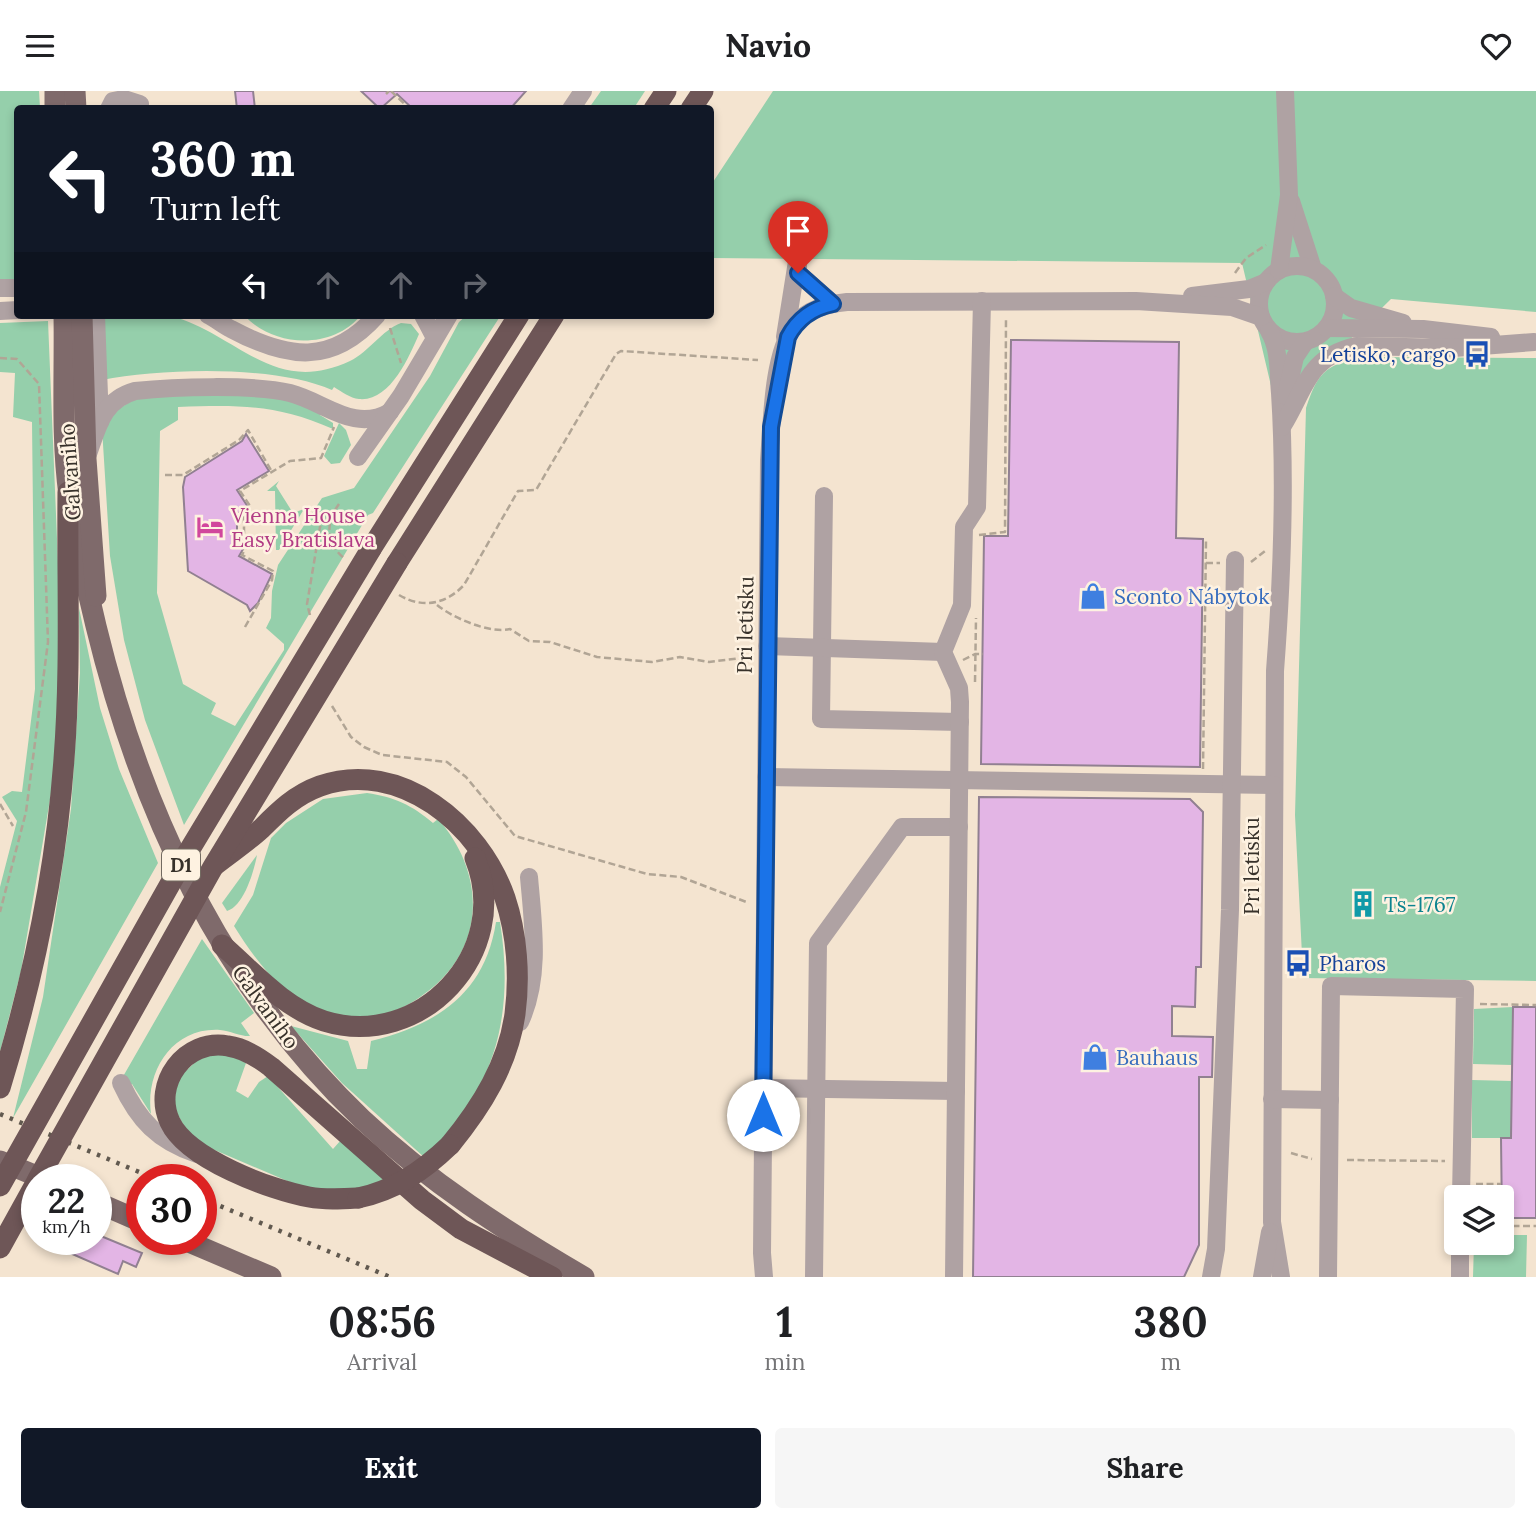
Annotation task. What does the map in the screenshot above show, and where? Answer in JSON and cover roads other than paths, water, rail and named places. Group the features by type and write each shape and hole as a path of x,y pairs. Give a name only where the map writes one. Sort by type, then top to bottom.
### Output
{"highway":[{"name":"D1","path":"0,1186 194,842 371,549 516,319"},
{"name":"D1","path":"46,1164 213,867 397,563 551,319"},
{"path":"0,1088 29,983 46,899 64,756 68,492"},
{"path":"213,867 261,829 287,804 320,786 344,780 371,780 399,786 424,797 452,820 489,864 505,898 514,937 515,1012 502,1064 483,1101 450,1145 408,1179 375,1195 358,1198 333,1199 291,1193 213,1160 187,1143 171,1125 165,1091 173,1070 188,1055 209,1046 228,1045 250,1053 271,1067 386,1170 461,1229 552,1277"},
{"path":"222,945 281,997 324,1021 377,1025 421,1011 438,999 460,976 475,951 483,921 484,890 478,865 452,820"},
{"name":"D1","path":"0,1248 21,1209"}],"main road":[{"name":"Galvaniho","path":"64,319 68,492 80,569 105,667 141,780 165,837 222,945 281,1031 362,1118 465,1203 584,1277"},
{"name":"Galvaniho","path":"82,319 86,459 96,564 96,626"},
{"path":"0,1160 21,1169"},
{"path":"217,1254 271,1277"}],"street":[{"path":"1285,91 1289,195"},
{"path":"111,105 113,101 124,99 140,101"},
{"name":"Pri letisku","path":"1289,195 1313,269"},
{"name":"Pri letisku","path":"1281,1277 1272,1222 1272,1099 1274,785 1282,427 1277,351 1265,324 1259,295 1272,276 1289,195"},
{"path":"781,361 798,255 798,273 833,304"},
{"name":"Pri letisku","path":"1136,301 1249,289 1296,266 1313,269 1325,278 1334,296 1351,308 1423,329"},
{"path":"1304,342 1327,328 1335,309 1334,296"},
{"name":"Pri letisku","path":"764,1277 763,1088 769,460 781,361 794,326 810,312 833,304 1136,301 1232,307 1265,324 1282,339 1304,342 1292,367 1282,427"},
{"path":"954,1277 960,722 959,688 943,652 962,605 964,527 977,507 982,302"},
{"path":"96,319 100,422"},
{"path":"216,319 280,350 305,355 328,351 352,340 380,320"},
{"path":"236,319 257,339"},
{"path":"425,319 434,336"},
{"path":"339,418 356,436 358,457 390,412 446,319"},
{"name":"Pri letisku","path":"1327,328 1423,329 1535,342"},
{"name":"Pri letisku","path":"1282,427 1317,364 1341,350 1356,346 1454,348 1535,342"},
{"path":"86,459 100,422 116,398 147,390 278,390 339,418 361,420 390,412"},
{"path":"824,496 821,719 960,722"},
{"path":"1211,1277 1216,1249 1230,910 1235,560"},
{"path":"767,650 821,647 943,652"},
{"path":"766,778 1274,785"},
{"path":"814,1277 818,943 902,827 959,827"},
{"path":"502,1064 523,1017 531,985 534,948 529,877"},
{"path":"1328,1277 1331,986 1465,989 1462,1161 1466,1185"},
{"path":"121,1083 138,1115 159,1137 213,1160"},
{"path":"763,1088 956,1091"},
{"path":"1272,1099 1330,1100"},
{"name":"Pri letisku","path":"1262,1277 1272,1222"},
{"path":"1460,1255 1460,1277"}],"railway":[{"path":"0,1114 126,1166"},
{"path":"217,1205 390,1277"}],"place":[{"name":"Letisko, cargo","path":"1477,354"},
{"name":"Vienna House Easy Bratislava","path":"210,527"},
{"name":"Sconto Nábytok","path":"1093,596"},
{"name":"Ts-1767","path":"1363,904"},
{"name":"Pharos","path":"1298,963"},
{"name":"Bauhaus","path":"1095,1057"}]}
